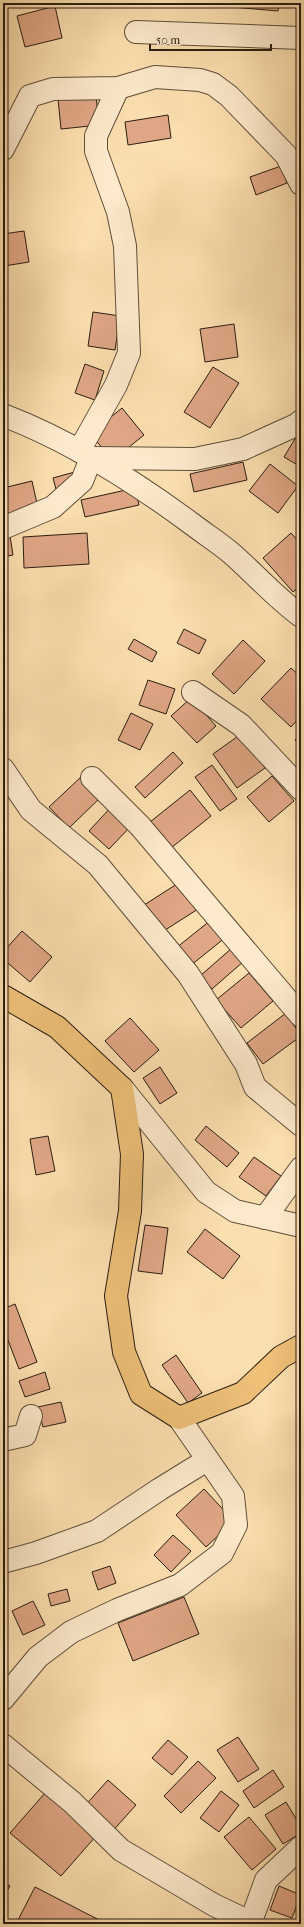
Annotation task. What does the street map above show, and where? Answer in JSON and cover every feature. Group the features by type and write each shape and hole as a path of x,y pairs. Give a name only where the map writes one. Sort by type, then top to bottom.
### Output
{"main road":[{"path":"3,996 57,1027 122,1088 132,1154 130,1211 116,1296 124,1352 141,1394 179,1418 243,1393 281,1358 301,1346"}],"street":[{"path":"136,32 301,38"},
{"path":"3,149 30,96 53,89 118,88 155,77 200,80 213,84 229,96 286,155 301,184"},
{"path":"3,528 53,507 82,481 85,454 129,353 125,246 118,212 96,151 96,136 118,88"},
{"path":"3,415 24,423 85,454 160,500 231,553 288,606 301,616"},
{"path":"85,454 195,458 243,449 299,425"},
{"path":"193,692 242,725 301,789"},
{"path":"3,769 31,810 98,865 188,974 246,1064 255,1087 301,1124"},
{"path":"92,778 140,826 301,1016"},
{"path":"122,1088 206,1192 235,1211 301,1226"},
{"path":"265,1218 301,1168"},
{"path":"3,1440 25,1435 31,1416"},
{"path":"3,1699 38,1657 71,1632 117,1610 180,1585 222,1553 236,1525 233,1496 179,1418"},
{"path":"3,1562 36,1553 97,1531 207,1460"},
{"path":"3,1745 72,1802 121,1850 214,1905 252,1923 266,1880 301,1847"}],"building":[{"path":"186,3 280,3 278,11"},
{"path":"55,6 62,38 25,47 17,16"},
{"path":"96,95 99,125 61,129 58,99"},
{"path":"168,115 171,138 128,145 125,122"},
{"path":"281,166 287,183 256,195 250,177"},
{"path":"24,231 29,262 4,266 3,234"},
{"path":"93,312 120,316 115,350 88,346"},
{"path":"234,324 238,357 205,362 200,329"},
{"path":"85,364 104,371 95,400 75,393"},
{"path":"213,367 239,383 210,428 184,412"},
{"path":"122,408 144,435 113,460 90,434"},
{"path":"296,437 301,440 301,467 284,457"},
{"path":"243,462 247,480 194,492 190,474"},
{"path":"270,464 298,486 278,513 249,491"},
{"path":"89,468 57,493 53,478"},
{"path":"32,481 38,508 3,516 3,488"},
{"path":"135,488 139,505 85,517 81,500"},
{"path":"301,514 301,523 297,519"},
{"path":"87,533 89,564 24,568 23,537"},
{"path":"291,533 301,544 301,585 293,592 263,558"},
{"path":"10,536 13,555 3,557 3,537"},
{"path":"184,629 206,640 199,654 177,643"},
{"path":"134,639 157,652 152,662 128,649"},
{"path":"243,640 265,661 234,694 212,674"},
{"path":"291,668 301,677 301,716 291,727 261,699"},
{"path":"148,680 175,689 166,714 139,705"},
{"path":"191,698 216,726 197,743 171,716"},
{"path":"131,713 153,724 140,750 118,740"},
{"path":"241,734 265,768 237,788 213,754"},
{"path":"301,734 301,746 295,740"},
{"path":"173,752 183,763 145,798 135,787"},
{"path":"212,765 237,799 220,811 195,777"},
{"path":"82,776 102,796 69,828 49,807"},
{"path":"272,776 294,801 269,822 247,797"},
{"path":"190,790 211,816 171,848 150,822"},
{"path":"113,805 133,824 109,849 89,831"},
{"path":"180,882 198,909 159,934 141,907"},
{"path":"211,920 226,937 190,966 176,948"},
{"path":"22,931 52,957 30,982 3,959 3,952"},
{"path":"232,948 244,961 212,989 200,976"},
{"path":"249,973 273,1001 241,1028 216,1000"},
{"path":"286,1013 301,1036 263,1064 247,1043"},
{"path":"130,1018 159,1050 134,1072 105,1041"},
{"path":"160,1067 177,1093 160,1104 143,1078"},
{"path":"206,1126 239,1153 227,1167 195,1140"},
{"path":"48,1136 55,1171 36,1175 30,1139"},
{"path":"254,1157 281,1176 266,1196 239,1177"},
{"path":"145,1225 168,1228 162,1274 138,1271"},
{"path":"205,1229 240,1256 223,1279 187,1252"},
{"path":"15,1304 37,1362 19,1369 3,1327 3,1309"},
{"path":"176,1355 202,1393 188,1403 162,1365"},
{"path":"45,1372 50,1389 25,1397 19,1381"},
{"path":"61,1402 66,1422 43,1427 38,1407"},
{"path":"204,1489 234,1521 206,1547 176,1515"},
{"path":"173,1535 191,1551 171,1572 154,1555"},
{"path":"110,1566 116,1583 98,1590 92,1572"},
{"path":"67,1589 70,1601 51,1606 48,1594"},
{"path":"184,1597 199,1634 133,1661 118,1623"},
{"path":"33,1601 45,1625 23,1635 12,1611"},
{"path":"238,1737 259,1769 238,1782 217,1750"},
{"path":"168,1740 188,1757 172,1775 152,1758"},
{"path":"198,1761 216,1778 181,1813 164,1796"},
{"path":"273,1770 284,1787 254,1808 243,1791"},
{"path":"108,1780 136,1805 110,1834 82,1809"},
{"path":"221,1791 239,1805 219,1832 200,1818"},
{"path":"45,1793 96,1836 61,1876 10,1833"},
{"path":"286,1802 301,1827 301,1833 283,1844 265,1815"},
{"path":"249,1817 276,1849 252,1870 224,1837"},
{"path":"3,1882 10,1886 3,1898"},
{"path":"279,1886 301,1895 292,1918 270,1910"},
{"path":"35,1887 107,1924 26,1924 18,1920"}]}
